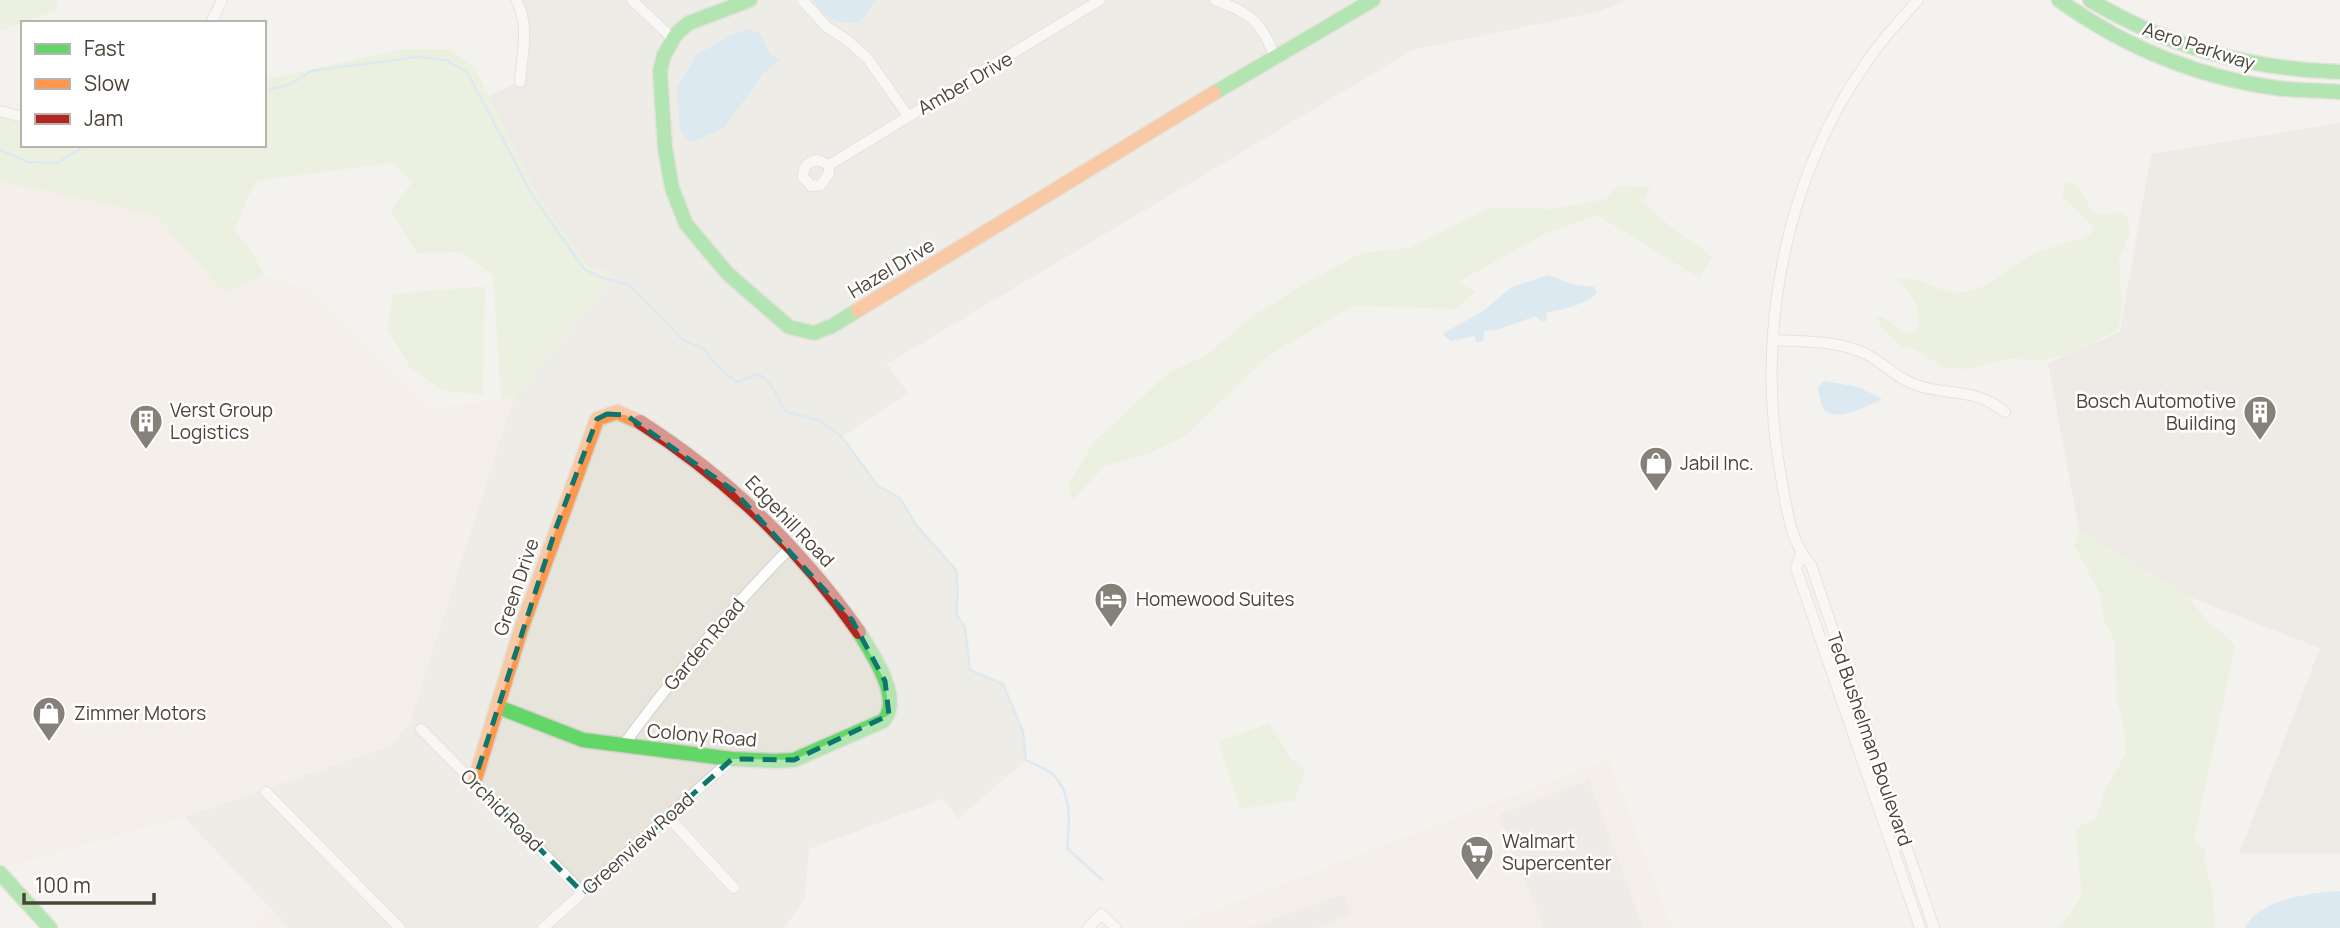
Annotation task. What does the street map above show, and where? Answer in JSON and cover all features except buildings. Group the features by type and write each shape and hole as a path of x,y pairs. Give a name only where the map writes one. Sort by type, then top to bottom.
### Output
{"street":[{"path":"212,21 222,0"},
{"path":"516,0 524,25 520,82"},
{"path":"632,0 673,39 689,23 750,0"},
{"path":"802,0 827,27 868,59 908,116"},
{"name":"Amber Drive","path":"829,165 1101,0"},
{"path":"1215,0 1251,16 1264,33 1274,56"},
{"name":"Hazel Drive","path":"673,39 664,55 660,71 665,148 672,188 687,224 728,274 789,327 814,333 832,326 1274,56 1373,0"},
{"name":"Ted Bushelman Boulevard","path":"1918,0 1881,43 1853,83 1828,131 1801,195 1778,278 1772,397 1777,454 1789,514 1801,554 1811,565 1934,928"},
{"name":"Aero Parkway","path":"2059,0 2116,37 2158,56 2199,70 2273,88 2340,92"},
{"name":"Aero Parkway","path":"2090,0 2150,32 2213,54 2264,66 2340,72"},
{"path":"0,111 21,116"},
{"path":"1773,340 1845,346 1869,355 1907,381 1931,389 1989,400 2005,412"},
{"name":"Edgehill Road","path":"610,413 617,411 626,415 672,444 761,514 830,590 852,620 874,656 892,707"},
{"name":"Green Drive","path":"474,782 521,629 597,419 610,413"},
{"name":"Garden Road","path":"622,747 728,613 791,547"},
{"name":"Ted Bushelman Boulevard","path":"1801,554 1796,568 1920,928"},
{"name":"Colony Road","path":"498,707 583,740 622,747 732,758 794,760 883,721 890,715 892,707"},
{"name":"Orchid Road","path":"421,729 583,893"},
{"name":"Greenview Road","path":"543,928 732,758"},
{"path":"267,792 400,928"},
{"path":"668,817 734,888"},
{"path":"0,873 50,928"},
{"path":"1088,928 1101,914 1116,928"}],"highlighted area":[{"path":"607,414 626,415 734,491 852,620 885,681 889,715 794,760 732,759 583,893 474,782 556,528 597,419"}],"shaded area":[{"path":"516,0 621,0 600,39 589,101 619,221 612,273 588,266 535,191 489,96 520,82 524,25"},
{"path":"621,0 1628,0 1597,12 1413,50 887,364 908,393 841,437 878,486 900,498 916,525 956,570 956,614 965,627 970,670 1003,684 1023,732 1026,760 958,819 943,799 809,849 805,898 784,928 289,928 184,817 390,746 409,724 514,397 611,278 619,221 589,101 600,39"},
{"path":"2340,123 2340,853 2239,854 2320,648 2189,597 2079,530 2048,363 2120,332 2151,154"},
{"path":"0,179 156,215 224,293 264,275 307,289 432,409 514,397 409,724 390,746 184,817 0,869"},
{"path":"1609,759 1672,928 1179,928 1186,921"},
{"path":"1589,780 1643,928 1544,928 1499,815"},
{"path":"1343,894 1351,914 1315,928 1249,928"},
{"path":"270,907 289,928 250,928"}],"green space":[{"path":"0,0 56,0 58,10 21,21 21,23 0,31"},
{"path":"402,49 449,49 474,66 535,191 588,266 612,273 611,278 514,397 501,399 493,275 460,252 417,253 390,211 412,183 392,163 257,181 235,230 253,253 264,275 224,293 156,215 0,181 0,111 21,116 21,147 266,147 266,80"},
{"path":"2065,181 2078,186 2093,213 2120,211 2129,220 2130,234 2119,259 2122,314 2117,331 2066,355 2043,360 2011,359 1964,369 1945,368 1914,349 1901,347 1882,328 1876,317 1883,317 1903,331 1916,333 1918,316 1915,303 1896,279 1912,279 1946,291 1965,292 1988,284 2029,256 2091,234 2093,226 2062,197"},
{"path":"1616,186 1651,187 1642,202 1713,257 1699,278 1597,215 1545,234 1458,282 1476,292 1456,309 1353,306 1268,356 1187,435 1148,454 1105,466 1072,501 1068,484 1095,441 1168,373 1208,354 1250,318 1302,285 1361,253 1409,248 1492,207 1552,209 1606,199"},
{"path":"485,286 483,395 443,391 411,369 387,329 393,294"},
{"path":"2079,530 2189,597 2206,620 2235,646 2194,840 2206,850 2204,860 2213,894 2215,928 2057,928 2070,914 2082,894 2075,828 2096,819 2105,790 2126,753 2122,714 2116,701 2115,643 2103,618 2100,594 2074,545"},
{"path":"1269,723 1292,760 1302,765 1305,773 1294,801 1240,809 1218,742"}],"water":[{"path":"813,0 877,0 859,23 827,17"},
{"path":"749,29 760,34 771,55 781,59 764,73 724,128 690,143 680,130 677,88 696,55 733,34"},
{"path":"1548,275 1575,285 1594,287 1597,293 1580,304 1547,312 1546,321 1542,322 1536,316 1497,330 1484,331 1483,341 1477,343 1474,336 1451,341 1444,336 1444,333 1483,311 1512,287"},
{"path":"1824,381 1859,387 1882,399 1861,409 1835,415 1829,413 1821,402 1818,387"},
{"path":"2340,891 2340,928 2245,928 2251,918 2273,904 2315,893"}],"waterway":[{"path":"266,90 291,84 311,71 417,57 446,60 467,72 534,198 584,269 600,277 629,285 683,340 704,349 714,363 736,382 759,374 771,385 786,412 818,420 841,436 878,486 900,498 916,525 956,570 956,614 965,627 970,670 1003,684 1023,732 1026,760 1051,773 1063,789 1069,818 1067,848 1102,880"},
{"path":"0,150 28,162 57,163 83,147"}],"traffic: fast":[{"path":"750,0 689,23 677,33 664,55 660,71 665,148 672,188 686,224 728,274 789,327 814,333 832,326 858,310"},
{"path":"1214,93 1373,0"},
{"path":"2059,0 2109,32 2189,67 2276,88 2340,92"},
{"path":"2090,0 2149,31 2210,52 2274,66 2340,72"},
{"path":"498,707 583,740 732,759 794,760 883,721 889,712 890,701 884,677 859,632"},
{"path":"0,873 50,928"}],"traffic: slow":[{"path":"858,310 1214,93"},
{"path":"474,782 521,629 597,419 617,412 640,422"}],"traffic: jam":[{"path":"640,422 703,466 760,516 812,571 859,632"}],"place":[{"name":"Bosch Automotive Building","path":"2260,442"},
{"name":"Verst Group Logistics","path":"146,451"},
{"name":"Jabil Inc.","path":"1656,493"},
{"name":"Homewood Suites","path":"1111,629"},
{"name":"Zimmer Motors","path":"49,743"},
{"name":"Walmart Supercenter","path":"1477,882"}]}
